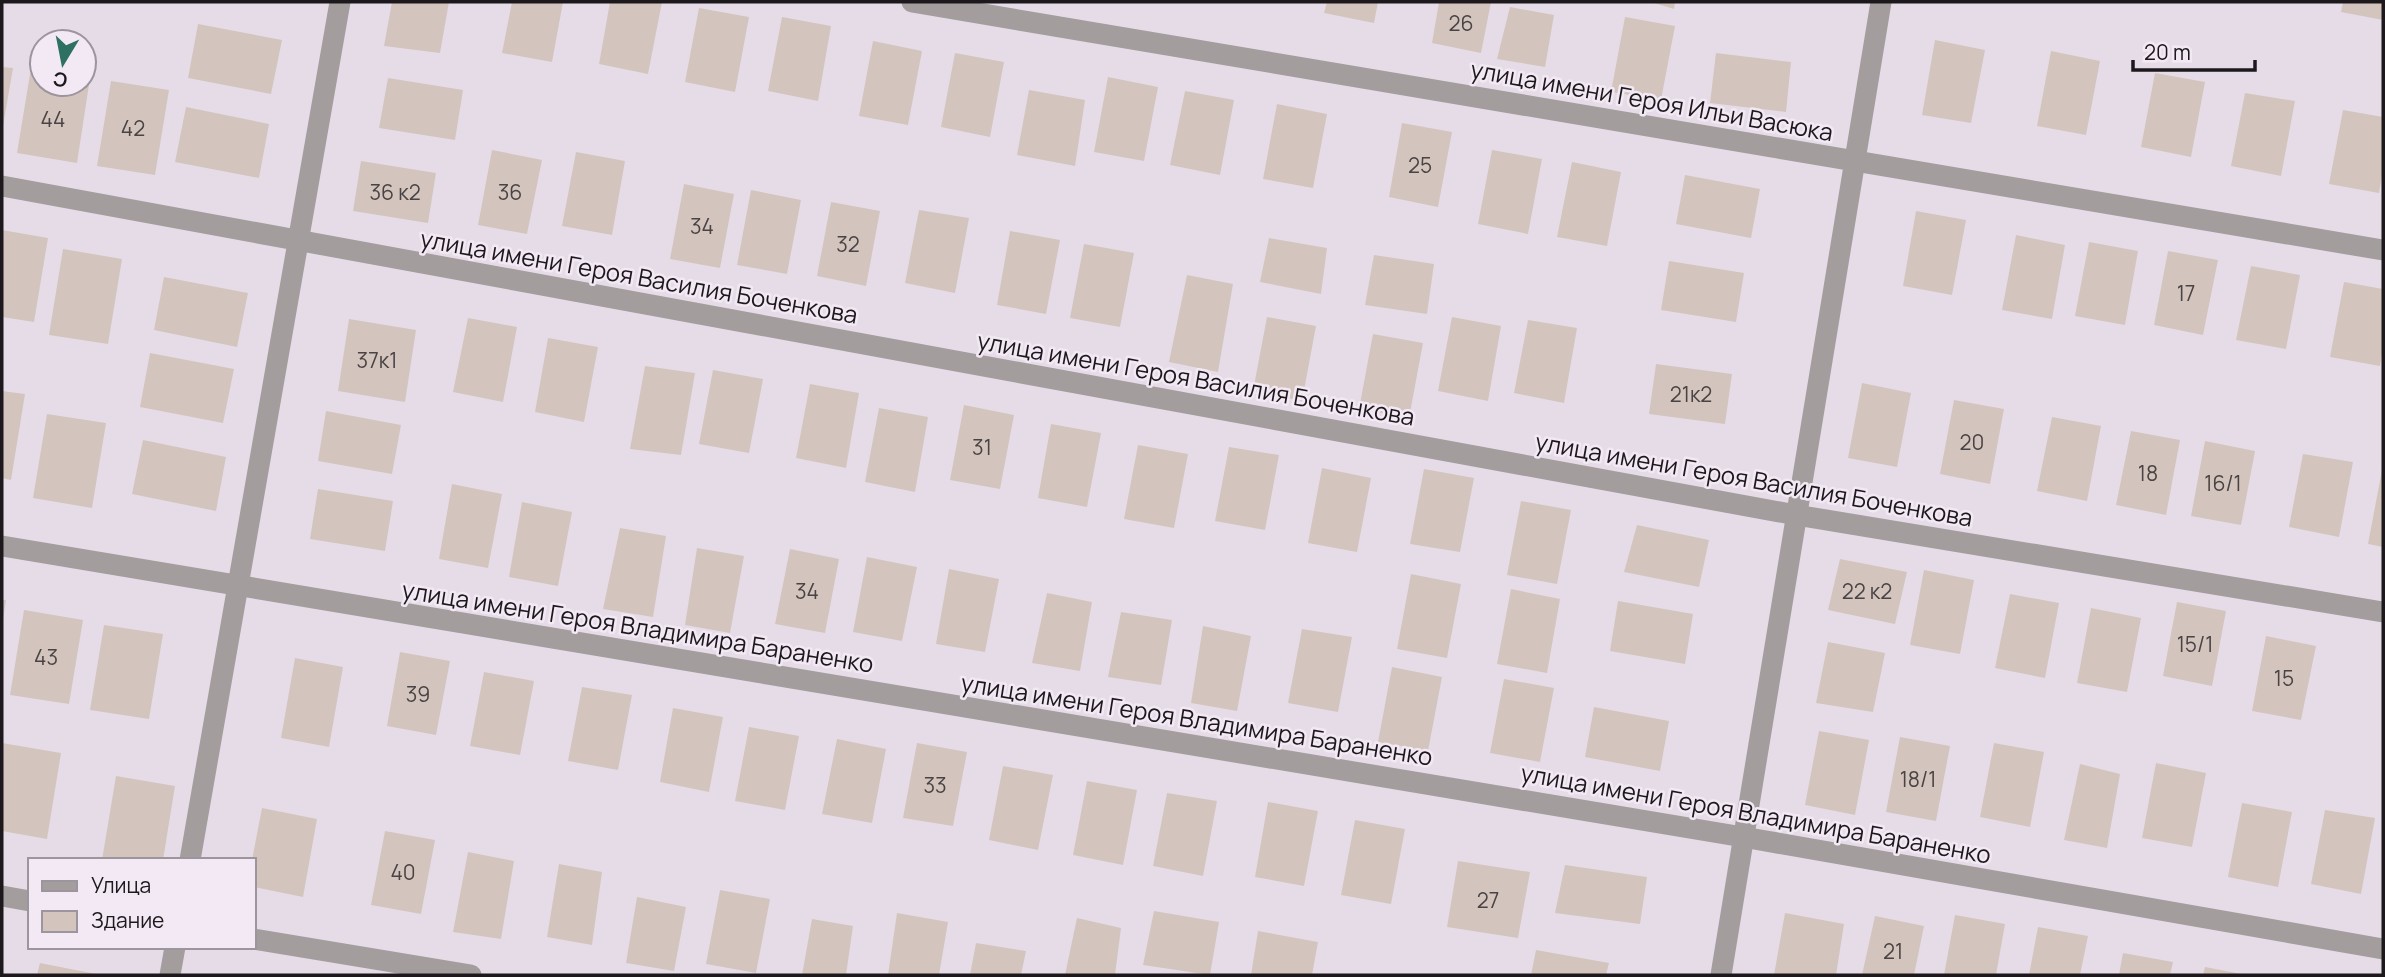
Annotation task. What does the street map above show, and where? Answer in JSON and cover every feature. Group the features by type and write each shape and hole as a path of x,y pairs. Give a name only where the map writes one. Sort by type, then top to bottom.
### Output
{"street":[{"path":"190,858 340,2"},
{"name":"улица имени Героя Ильи Васюка","path":"912,2 2383,250"},
{"path":"1721,975 1881,2"},
{"name":"улица имени Героя Василия Боченкова","path":"2,186 1796,515 2383,612"},
{"name":"улица имени Героя Владимира Бараненко","path":"2,547 1743,837 2383,948"},
{"path":"2,897 28,901"},
{"path":"256,939 471,975"},
{"path":"170,975 175,949"}],"building":[{"path":"392,2 449,2 440,53 384,46"},
{"path":"512,2 563,2 552,62 502,53"},
{"path":"610,2 662,2 648,74 599,64"},
{"path":"1327,2 1378,2 1374,23 1324,13"},
{"path":"1439,2 1491,2 1481,53 1432,43"},
{"path":"1651,2 1675,2 1674,9"},
{"path":"2343,2 2383,2 2383,20 2341,12"},
{"path":"1510,7 1554,15 1545,67 1497,59"},
{"path":"699,8 749,17 735,92 685,82"},
{"path":"782,17 831,26 818,101 768,91"},
{"path":"1625,17 1675,26 1661,100 1611,92"},
{"path":"198,24 282,40 271,94 188,78"},
{"path":"1935,40 1985,50 1971,123 1922,115"},
{"path":"873,41 922,51 908,125 859,116"},
{"path":"2051,51 2100,61 2086,135 2037,126"},
{"path":"955,53 1004,62 990,137 941,127"},
{"path":"1716,53 1791,62 1786,112 1710,103"},
{"path":"2,67 13,68 3,126 2,126"},
{"path":"2155,73 2205,82 2191,157 2141,147"},
{"path":"1108,77 1158,87 1144,161 1094,152"},
{"path":"388,78 463,90 455,140 379,128"},
{"path":"111,81 169,90 155,175 97,166"},
{"path":"28,86 28,98 87,98 77,163 17,153"},
{"path":"1029,90 1085,100 1075,166 1017,155"},
{"path":"1185,91 1234,100 1220,175 1170,165"},
{"path":"2245,93 2295,101 2281,176 2231,166"},
{"path":"1277,104 1327,114 1313,188 1263,179"},
{"path":"186,107 269,124 259,178 175,162"},
{"path":"2343,110 2383,117 2383,169 2379,193 2329,184"},
{"path":"1402,123 1452,132 1438,207 1389,197"},
{"path":"492,150 542,160 527,234 478,225"},
{"path":"1492,150 1542,159 1528,234 1478,224"},
{"path":"576,152 625,161 612,235 562,226"},
{"path":"361,161 436,173 428,223 353,211"},
{"path":"1572,162 1621,172 1607,246 1557,237"},
{"path":"1685,175 1760,189 1751,238 1676,224"},
{"path":"684,184 734,194 720,268 670,259"},
{"path":"751,190 801,200 787,274 737,265"},
{"path":"831,202 880,211 866,286 817,276"},
{"path":"919,210 969,218 955,293 905,283"},
{"path":"1916,211 1966,220 1952,295 1903,286"},
{"path":"2,230 48,238 34,322 2,317"},
{"path":"1010,231 1060,240 1046,314 997,305"},
{"path":"2016,235 2065,245 2052,319 2002,310"},
{"path":"1269,238 1327,248 1321,294 1260,282"},
{"path":"2089,242 2138,251 2125,325 2075,316"},
{"path":"1084,244 1134,253 1120,327 1070,318"},
{"path":"63,249 122,259 108,344 49,335"},
{"path":"2168,251 2218,260 2203,335 2154,325"},
{"path":"1374,255 1434,264 1427,314 1365,305"},
{"path":"1669,261 1744,273 1736,322 1661,310"},
{"path":"2251,266 2300,275 2286,349 2236,340"},
{"path":"1187,275 1233,284 1218,372 1169,362"},
{"path":"164,277 248,293 237,347 154,330"},
{"path":"2344,282 2383,289 2383,347 2380,366 2330,357"},
{"path":"1267,317 1316,326 1302,401 1253,391"},
{"path":"1452,317 1501,326 1488,401 1438,391"},
{"path":"468,318 517,327 503,402 453,392"},
{"path":"349,319 416,330 405,402 338,391"},
{"path":"1528,320 1577,328 1564,403 1514,393"},
{"path":"1373,334 1423,343 1409,418 1359,409"},
{"path":"548,338 598,347 584,422 535,412"},
{"path":"150,353 234,369 223,423 140,407"},
{"path":"1656,364 1732,374 1725,424 1649,414"},
{"path":"645,366 695,373 681,455 630,449"},
{"path":"713,370 763,379 749,453 699,444"},
{"path":"1862,383 1911,393 1897,467 1848,458"},
{"path":"810,384 859,393 846,468 796,458"},
{"path":"2,391 25,394 11,480 2,478"},
{"path":"1954,400 2004,409 1990,484 1940,474"},
{"path":"964,405 1014,415 1000,489 950,480"},
{"path":"879,408 928,417 915,492 865,482"},
{"path":"326,411 401,425 392,474 318,461"},
{"path":"47,414 106,423 92,508 33,498"},
{"path":"2052,417 2101,426 2087,501 2037,491"},
{"path":"1051,424 1101,433 1087,507 1038,498"},
{"path":"2131,431 2180,440 2166,515 2116,505"},
{"path":"143,440 226,457 216,511 132,494"},
{"path":"2205,441 2255,451 2241,525 2191,516"},
{"path":"1138,445 1188,454 1174,528 1124,519"},
{"path":"1229,447 1279,455 1265,530 1215,521"},
{"path":"2303,454 2353,462 2339,537 2289,527"},
{"path":"1322,468 1371,478 1357,552 1308,543"},
{"path":"1424,469 1474,478 1460,552 1410,544"},
{"path":"2383,470 2383,547 2368,544"},
{"path":"452,484 502,494 488,568 439,559"},
{"path":"318,489 393,501 385,551 310,539"},
{"path":"1521,501 1571,510 1557,584 1507,575"},
{"path":"522,502 572,512 558,586 509,577"},
{"path":"1637,525 1709,540 1699,587 1624,572"},
{"path":"620,528 666,536 653,617 603,609"},
{"path":"697,548 744,556 730,633 685,625"},
{"path":"790,549 839,559 825,633 775,624"},
{"path":"867,557 917,567 902,641 853,632"},
{"path":"1840,559 1907,572 1895,624 1828,610"},
{"path":"949,569 999,579 985,652 936,644"},
{"path":"1924,570 1974,580 1960,654 1910,645"},
{"path":"1411,574 1461,584 1447,658 1397,649"},
{"path":"1511,589 1560,599 1547,673 1497,664"},
{"path":"1047,593 1092,602 1080,671 1032,663"},
{"path":"2010,594 2059,603 2045,678 1995,668"},
{"path":"2,600 6,600 3,619 2,619"},
{"path":"1618,601 1693,614 1685,664 1610,651"},
{"path":"2177,602 2226,611 2212,686 2163,676"},
{"path":"2091,608 2141,618 2127,692 2077,683"},
{"path":"24,610 83,620 69,704 10,695"},
{"path":"1121,612 1172,620 1161,685 1108,677"},
{"path":"104,625 163,634 149,719 90,710"},
{"path":"1203,626 1251,636 1237,711 1191,703"},
{"path":"1302,629 1352,637 1338,712 1288,703"},
{"path":"2266,636 2316,646 2301,720 2252,711"},
{"path":"1828,642 1885,653 1873,712 1816,703"},
{"path":"400,652 450,661 436,735 387,726"},
{"path":"295,658 343,667 329,747 281,738"},
{"path":"1392,667 1442,677 1428,751 1378,742"},
{"path":"484,672 534,681 520,755 470,746"},
{"path":"1504,679 1554,688 1540,762 1490,753"},
{"path":"582,687 632,695 618,770 568,761"},
{"path":"1594,707 1669,721 1660,771 1585,757"},
{"path":"673,708 723,717 709,792 660,782"},
{"path":"749,727 799,736 785,810 735,801"},
{"path":"1819,731 1869,740 1855,815 1805,805"},
{"path":"1900,737 1950,746 1936,821 1886,812"},
{"path":"837,739 886,749 872,823 822,814"},
{"path":"2,743 61,753 47,839 2,831"},
{"path":"917,743 967,752 953,826 903,818"},
{"path":"1994,743 2044,752 2030,827 1980,817"},
{"path":"2156,763 2206,773 2192,847 2142,838"},
{"path":"2080,764 2120,774 2107,848 2064,840"},
{"path":"1003,766 1053,775 1038,850 989,840"},
{"path":"116,776 175,786 163,858 102,858"},
{"path":"1087,781 1137,790 1123,865 1073,855"},
{"path":"1167,793 1217,801 1203,876 1153,866"},
{"path":"1268,802 1318,811 1304,886 1255,877"},
{"path":"2242,803 2292,812 2278,887 2228,877"},
{"path":"262,808 317,819 303,897 256,887 256,858 252,858"},
{"path":"2325,810 2375,818 2361,894 2311,884"},
{"path":"1355,820 1405,829 1391,904 1341,895"},
{"path":"385,831 435,840 421,914 371,905"},
{"path":"468,852 514,861 501,939 453,932"},
{"path":"1458,861 1530,872 1518,938 1447,927"},
{"path":"559,864 602,872 592,945 547,937"},
{"path":"1565,865 1647,877 1640,924 1555,913"},
{"path":"720,890 770,899 756,973 706,964"},
{"path":"637,897 686,907 674,971 626,963"},
{"path":"1154,911 1219,922 1210,975 1143,965"},
{"path":"897,913 948,922 939,975 888,975"},
{"path":"1785,913 1844,924 1836,975 1774,975"},
{"path":"1955,915 2005,924 1996,975 1944,975"},
{"path":"1875,916 1924,926 1914,975 1862,975"},
{"path":"1077,918 1121,928 1115,975 1065,975"},
{"path":"812,919 853,926 846,975 802,975"},
{"path":"2038,927 2088,936 2080,975 2029,975"},
{"path":"1258,931 1318,942 1312,975 1251,975"},
{"path":"976,943 1026,951 1021,975 970,975"},
{"path":"1536,950 1609,963 1606,975 1531,975"},
{"path":"2123,953 2173,962 2170,975 2119,975"},
{"path":"40,963 96,974 96,975 37,975"},
{"path":"2205,967 2242,974 2242,975 2203,975"}]}
